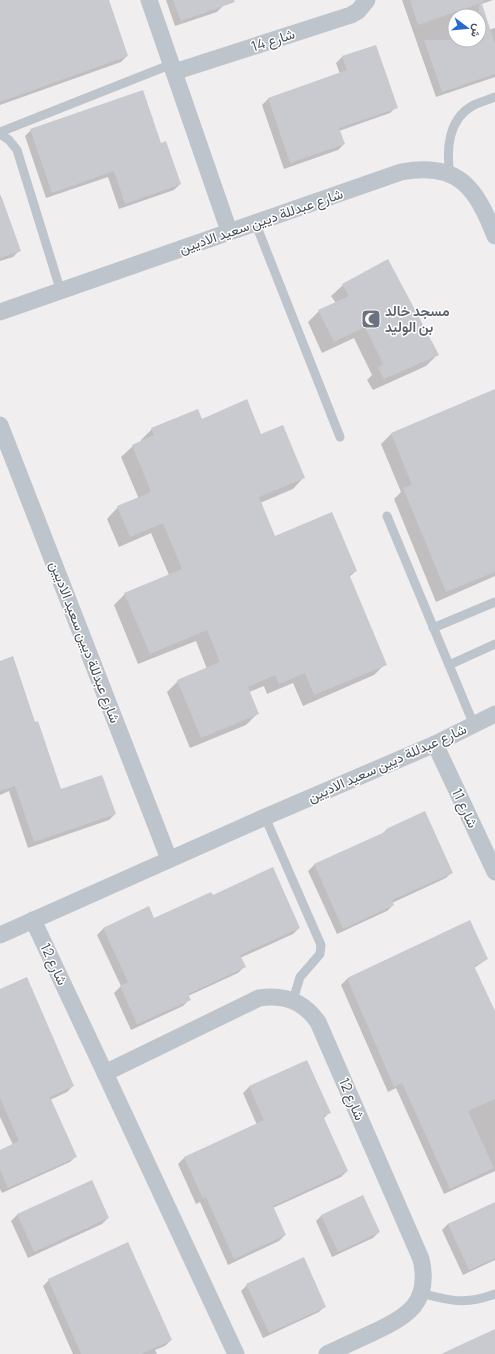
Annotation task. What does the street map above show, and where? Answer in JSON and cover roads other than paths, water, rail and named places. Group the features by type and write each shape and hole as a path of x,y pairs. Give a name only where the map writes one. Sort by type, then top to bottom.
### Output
{"street":[{"path":"149,0 229,231"},
{"name":"شارع 14","path":"173,68 351,15 358,11 367,0"},
{"name":"شارع عبدللة ديين سعيد الاديين","path":"0,312 61,292 229,231 401,172 432,170 450,175 465,184 480,201 495,236"},
{"name":"شارع عبدللة ديين سعيد الاديين","path":"0,425 169,860"},
{"name":"شارع عبدللة ديين سعيد الاديين","path":"0,936 265,817 435,744 495,714"},
{"name":"شارع 11","path":"435,744 495,872"},
{"name":"شارع 12","path":"33,920 236,1354"},
{"name":"شارع 12","path":"105,1073 259,998 271,996 293,1000 307,1009 318,1022 421,1259 424,1282 416,1303 400,1319 327,1354"}],"lane":[{"path":"0,133 173,68"},
{"path":"450,175 448,155 449,144 457,120 472,105 495,97"},
{"path":"0,133 9,140 17,150 61,292"},
{"path":"255,222 340,437"},
{"path":"387,516 474,725"},
{"path":"433,628 495,602"},
{"path":"449,665 495,644"},
{"path":"265,817 321,945 320,954 300,977 293,1000"},
{"path":"421,1293 459,1301 472,1301 495,1294"}],"place":[{"name":"مسجد خالد بن الوليد","path":"371,319"}]}
